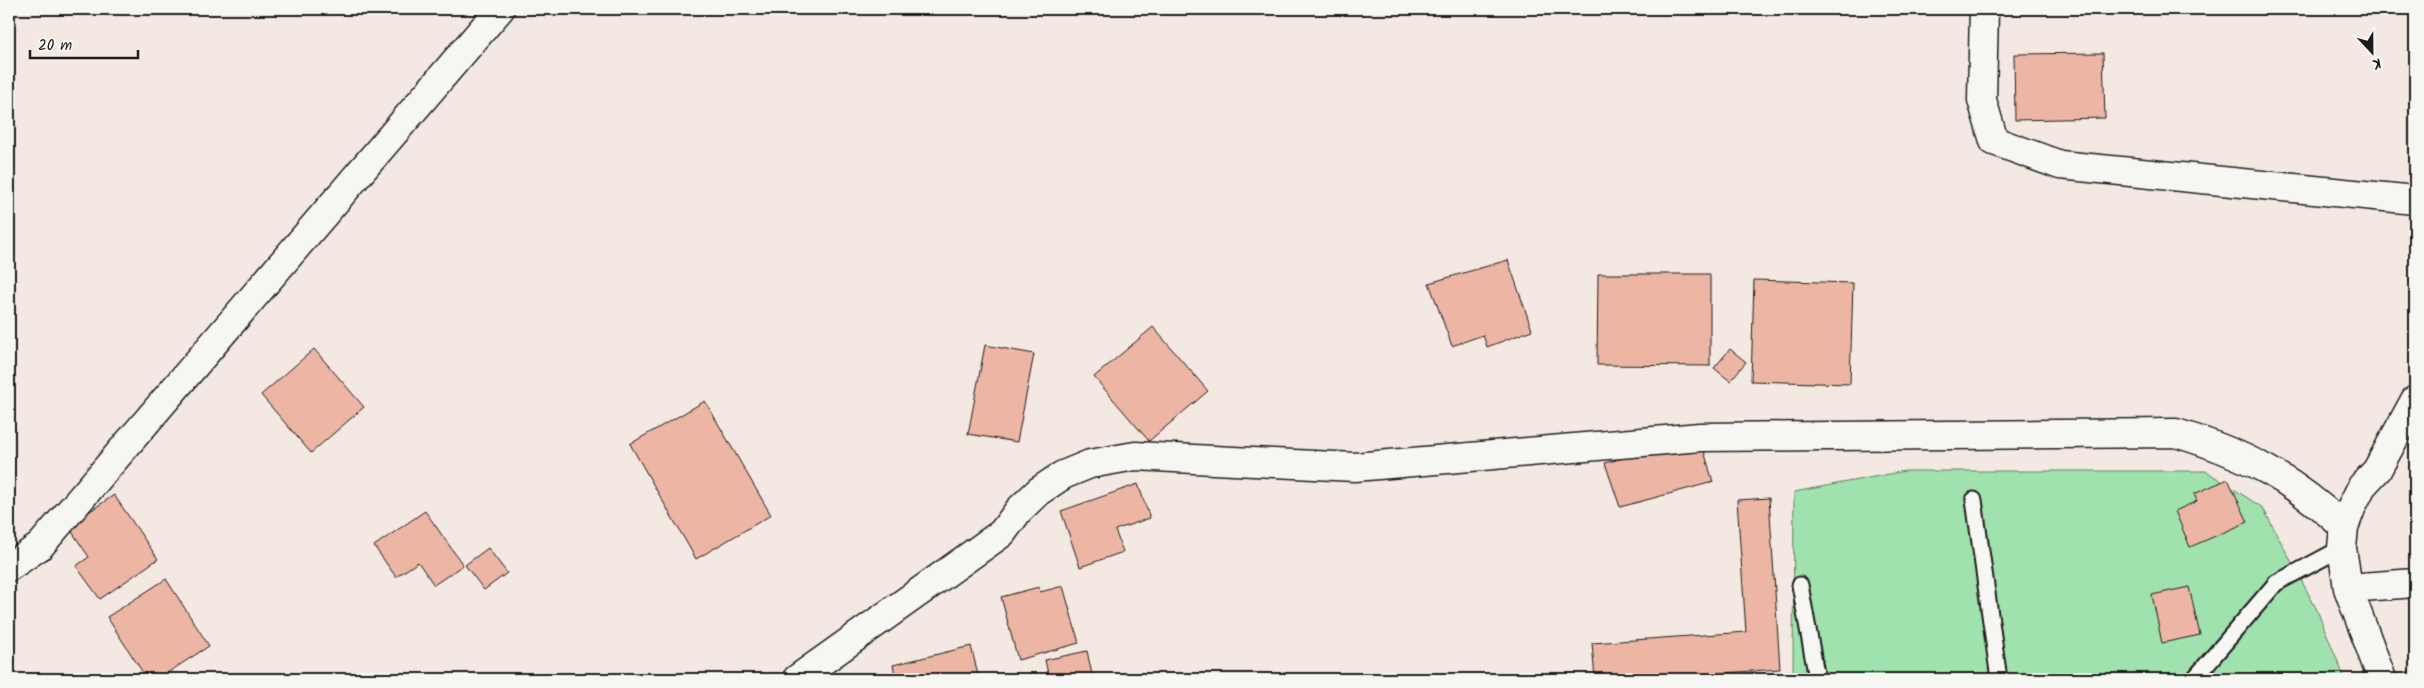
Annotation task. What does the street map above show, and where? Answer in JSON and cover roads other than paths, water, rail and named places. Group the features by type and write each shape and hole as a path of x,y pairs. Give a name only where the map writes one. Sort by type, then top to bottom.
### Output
{"street":[{"path":"9,567 40,546 500,9"},
{"path":"1984,9 1982,100 1994,141 2060,165 2415,200"},
{"path":"2382,679 2348,588 2343,537 2362,486 2376,470 2415,400"},
{"path":"797,679 1002,533 1019,510 1040,491 1064,475 1090,464 1135,456 1356,467 1700,437 2176,433 2213,444 2248,459 2283,478 2316,501 2343,537"},
{"path":"2348,588 2415,583"}],"lane":[{"path":"1974,500 1999,679"},
{"path":"2195,679 2276,583 2343,537"},
{"path":"1800,585 1817,679"}]}
